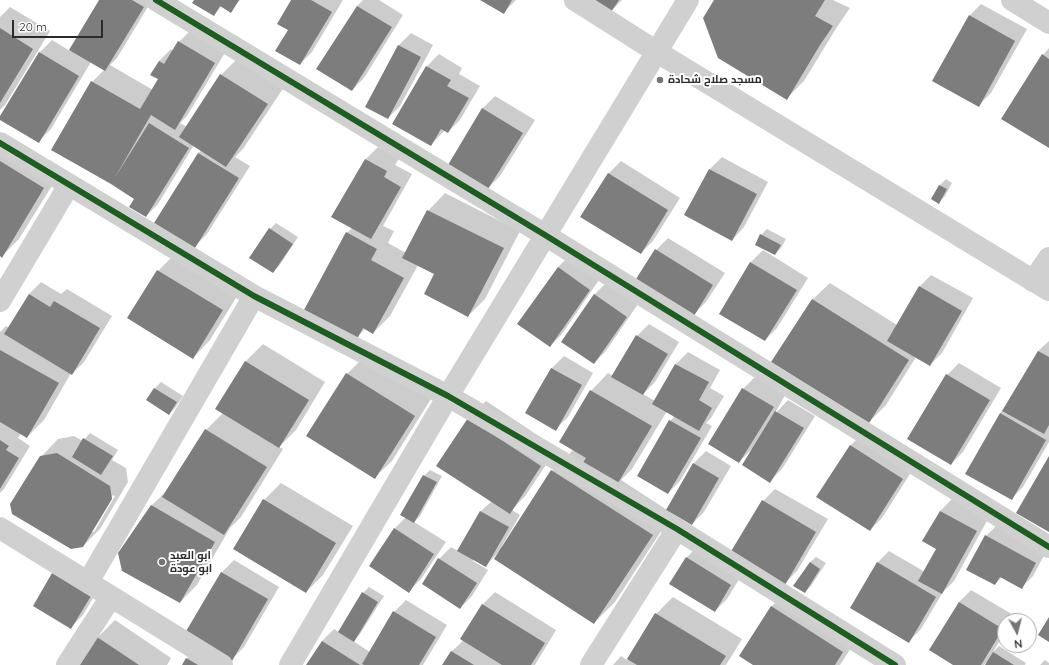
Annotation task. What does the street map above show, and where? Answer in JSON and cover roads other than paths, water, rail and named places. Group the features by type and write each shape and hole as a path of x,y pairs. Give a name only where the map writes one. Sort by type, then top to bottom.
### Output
{"street":[{"path":"156,0 545,235 1049,547"},
{"path":"575,0 657,52 1041,285 1049,258"},
{"path":"290,665 448,396 688,0"},
{"path":"1012,0 1049,23"},
{"path":"0,143 254,296 448,396 677,529 866,658 895,665"},
{"path":"0,301 69,185"},
{"path":"88,582 254,296"},
{"path":"0,528 222,665"},
{"path":"591,665 677,529"},
{"path":"67,665 112,597"}],"place":[{"name":"مسجد صلاح شحادة","path":"660,80"},
{"name":"ابو العبد ابو عودة","path":"162,562"}]}
